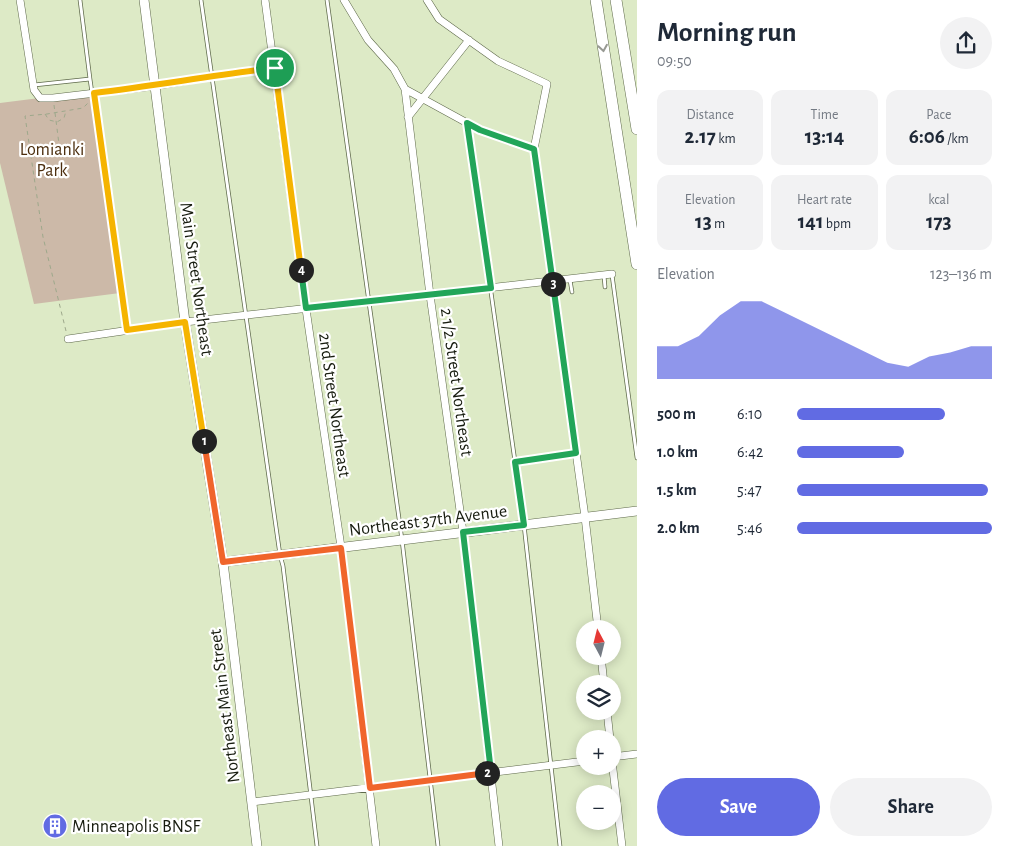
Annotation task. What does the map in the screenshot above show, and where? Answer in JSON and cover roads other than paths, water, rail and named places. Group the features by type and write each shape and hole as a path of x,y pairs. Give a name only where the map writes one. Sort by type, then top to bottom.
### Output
{"main road":[{"path":"596,0 637,264"},
{"path":"616,0 637,129"}],"street":[{"path":"20,0 34,90 40,98 93,94 275,68"},
{"name":"Main Street Northeast","path":"144,0 185,322 223,562"},
{"name":"2nd Street Northeast","path":"265,0 306,308 341,548 376,846"},
{"path":"344,0 368,40 394,69 405,89 480,130 534,149"},
{"path":"427,0 438,19 498,61 548,84 534,149 585,517 597,620"},
{"path":"408,117 469,40"},
{"name":"2 1/2 Street Northeast","path":"405,89 430,295 463,532 499,846"},
{"path":"68,339 185,322 608,275"},
{"name":"Northeast 37th Avenue","path":"223,562 637,511"},
{"name":"Northeast Main Street","path":"223,562 257,846"},
{"path":"621,756 637,754"},
{"path":"252,802 576,762"},
{"path":"614,775 622,846"}],"lane":[{"path":"80,0 127,330"},
{"path":"201,0 283,566 317,846"},
{"path":"327,0 402,540 438,846"},
{"path":"33,85 90,79"},
{"path":"467,123 524,525 560,846"},
{"path":"606,287 608,275"},
{"path":"608,275 637,458"},
{"path":"570,279 572,292"},
{"path":"515,462 576,453"}],"place":[{"name":"Minneapolis BNSF","path":"55,826"}],"park label":[{"name":"Lomianki Park","path":"52,159"}]}
